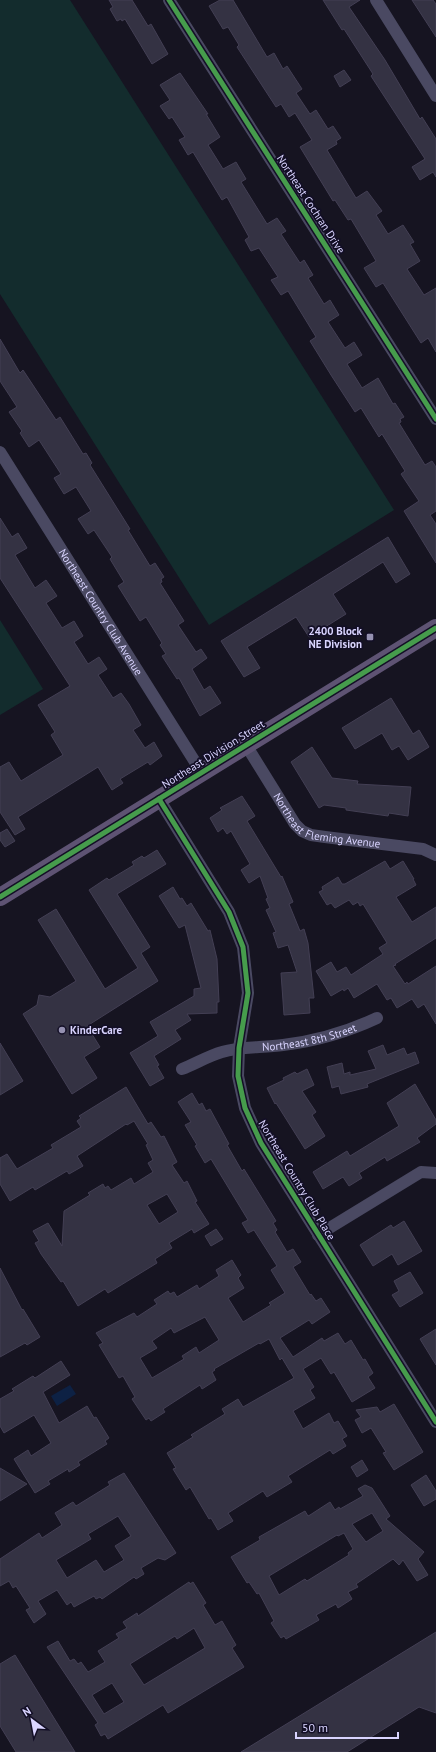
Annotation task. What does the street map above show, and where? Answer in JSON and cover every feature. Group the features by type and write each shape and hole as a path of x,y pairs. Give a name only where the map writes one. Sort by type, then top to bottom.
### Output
{"main road":[{"name":"Northeast Division Street","path":"0,897 436,628"}],"street":[{"name":"Northeast Cochran Drive","path":"169,0 436,419"},
{"path":"376,0 436,96"},
{"name":"Northeast Country Club Avenue","path":"0,452 202,773"},
{"name":"Northeast Fleming Avenue","path":"246,745 288,816 302,831 311,835 423,849 436,855"},
{"name":"Northeast Country Club Place","path":"159,799 230,912 243,947 248,993 239,1048 238,1076 245,1108 261,1143 436,1422"},
{"name":"Northeast 8th Street","path":"182,1069 222,1052 239,1048 281,1045 321,1039 377,1018"},
{"path":"318,1236 421,1172 436,1173"}],"green space":[{"path":"0,0 70,0 394,510 209,625 0,294"},
{"path":"0,620 43,689 0,715"}],"water":[{"path":"70,1385 76,1394 57,1406 51,1396"}],"building":[{"path":"109,0 132,0 148,26 151,24 168,54 152,64 125,19 122,21 121,19 117,21 110,9 113,7"},
{"path":"220,0 233,0 267,57 274,53 283,69 287,66 302,89 296,93 310,114 316,110 328,129 333,126 341,138 336,141 337,144 327,150 356,198 367,191 382,211 376,215 388,234 403,225 414,242 410,244 420,261 407,269 424,295 436,288 436,352 428,338 421,343 383,283 376,287 364,268 376,261 351,219 348,220 335,200 333,201 300,147 312,140 295,113 289,117 281,104 276,107 237,47 239,45 228,27 223,29 209,6"},
{"path":"323,0 360,0 349,7 385,60 420,119 422,117 436,139 436,177 433,172 420,180 412,167 425,159 371,76 373,74"},
{"path":"412,0 433,0 436,4 436,37"},
{"path":"344,70 351,80 340,87 334,76"},
{"path":"180,73 208,114 206,114 220,137 208,145 223,169 236,162 246,179 241,182 267,224 277,218 286,231 281,234 300,263 304,260 313,275 308,278 324,304 330,300 339,315 328,322 345,348 354,342 362,355 347,364 362,388 378,378 393,404 395,403 404,417 400,419 401,422 399,423 425,465 432,461 436,467 436,511 430,515 436,524 436,563 404,511 419,501 401,474 405,471 382,434 379,437 361,408 355,412 310,341 316,337 288,291 281,295 271,280 278,277 259,248 251,251 245,240 249,237 227,197 222,200 193,152 188,155 179,140 185,137 172,117 169,119 160,106 170,100 160,85"},
{"path":"0,339 20,373 23,370 56,420 60,417 83,454 86,453 92,463 90,465 130,529 128,530 150,566 155,563 164,577 161,579 162,582 160,583 184,621 178,625 196,652 201,649 207,658 192,669 204,690 210,686 221,703 200,716 179,678 177,679 162,656 166,654 160,645 162,643 146,617 140,621 118,586 124,582 110,559 112,557 94,530 88,534 78,519 91,511 76,487 64,494 54,478 61,474 39,440 29,447 20,433 22,431 9,412 17,407 0,381"},
{"path":"0,518 12,537 18,533 27,548 15,555 35,588 46,580 57,596 46,603 62,628 74,621 83,636 74,642 88,664 99,657 107,669 98,675 113,698 121,693 141,725 133,730 145,748 154,742 162,756 150,765 148,762 120,779 123,783 112,790 98,767 18,817 25,829 15,835 0,812 0,767 9,762 21,781 63,755 51,735 55,732 38,705 70,686 0,578"},
{"path":"388,537 410,574 396,583 383,562 333,594 346,614 330,624 309,637 296,617 247,647 260,668 244,677 221,641"},
{"path":"391,698 413,734 419,730 429,747 408,760 399,746 392,750 382,733 355,749 342,728"},
{"path":"312,747 332,778 358,781 357,784 411,787 408,816 389,813 388,816 346,810 346,808 324,805 319,808 291,762"},
{"path":"242,796 255,816 247,821 281,877 282,876 293,902 289,904 300,931 304,929 308,943 314,998 309,998 310,1013 284,1015 281,973 297,972 288,945 278,948 273,933 276,932 266,910 270,908 266,899 268,898 260,876 249,883 241,870 250,864 231,831 227,834 223,828 218,832 210,818 222,810 220,808"},
{"path":"7,829 15,841 5,847 0,840 0,833"},
{"path":"157,850 166,864 117,894 150,947 141,953 158,981 87,1026 100,1047 84,1057 97,1078 72,1094 23,1014 37,1005 39,995 50,997 76,981 38,920 56,909 105,989 138,968 89,890 107,878 109,880 134,865 132,862 142,856 144,858"},
{"path":"385,861 390,869 403,861 414,879 416,885 396,897 412,922 436,907 436,938 393,966 405,984 407,982 408,984 436,966 436,1024 424,1004 418,1008 412,999 397,1008 391,998 387,1000 377,984 354,998 348,988 344,991 343,989 331,996 316,971 331,962 337,972 346,967 351,975 383,954 379,948 387,943 363,904 360,906 358,902 353,905 349,900 335,908 331,903 327,905 319,892 323,890 322,887 338,877 342,884 345,884"},
{"path":"173,887 180,899 182,898 187,906 191,903 208,931 210,930 217,959 219,1002 217,1002 217,1013 187,1014 191,1020 175,1030 181,1039 154,1056 159,1065 157,1066 164,1078 150,1086 130,1053 158,1036 150,1022 194,996 194,989 201,988 185,925 179,928 159,896"},
{"path":"0,1043 23,1081 0,1095"},
{"path":"383,1045 387,1055 404,1048 407,1055 415,1052 419,1063 367,1084 368,1087 341,1094 339,1086 332,1088 327,1067 342,1063 344,1074 350,1072 350,1075 376,1069 368,1051"},
{"path":"307,1069 314,1085 302,1091 316,1112 312,1115 325,1136 305,1149 276,1103 275,1104 267,1088 284,1080 283,1078 295,1072 297,1074"},
{"path":"415,1084 436,1120 436,1124 417,1138 420,1142 387,1161 385,1157 359,1173 362,1178 349,1186 343,1177 323,1189 313,1172 347,1151 350,1156 399,1126 387,1103"},
{"path":"126,1087 148,1124 151,1122 161,1137 164,1136 177,1162 172,1165 184,1183 187,1181 197,1201 195,1202 209,1224 194,1233 192,1229 169,1243 172,1248 155,1259 157,1263 108,1293 105,1289 78,1306 63,1281 61,1282 41,1254 35,1243 39,1241 33,1231 48,1223 62,1246 64,1211 90,1195 88,1193 103,1184 105,1188 108,1186 111,1190 131,1178 134,1184 153,1172 148,1163 153,1160 146,1145 148,1144 134,1121 127,1125 126,1124 77,1156 83,1166 69,1174 67,1171 35,1190 33,1187 10,1201 0,1184 0,1158 7,1154 17,1169 53,1148 51,1145 81,1127 77,1121 81,1118 79,1116","holes":["167,1194 178,1212 159,1224 147,1205"]},
{"path":"192,1093 199,1105 202,1103 206,1111 210,1109 229,1144 227,1145 242,1171 244,1169 276,1221 273,1223 277,1230 275,1232 287,1252 293,1249 301,1262 293,1267 310,1295 311,1294 316,1301 321,1298 330,1312 312,1324 309,1320 280,1338 293,1357 322,1338 324,1341 338,1333 345,1344 351,1340 363,1360 365,1359 373,1373 368,1377 375,1388 352,1402 334,1372 331,1374 321,1358 303,1369 314,1387 310,1390 315,1398 293,1411 303,1429 329,1413 334,1423 338,1421 347,1436 342,1439 346,1446 333,1454 330,1450 288,1476 292,1482 267,1497 263,1491 228,1513 233,1521 218,1530 211,1518 209,1519 190,1487 186,1490 173,1469 176,1468 167,1453 193,1437 191,1435 225,1414 222,1409 238,1399 243,1407 294,1378 282,1358 280,1360 269,1339 260,1344 259,1343 214,1369 215,1370 212,1372 216,1380 202,1389 200,1385 163,1409 165,1412 151,1421 149,1418 146,1420 132,1399 135,1397 123,1376 119,1378 99,1345 103,1343 96,1333 134,1313 137,1317 157,1304 154,1300 168,1291 170,1294 174,1292 177,1297 197,1285 199,1289 219,1276 216,1270 232,1260 241,1275 238,1278 244,1288 228,1298 243,1322 271,1305 269,1303 285,1293 271,1270 277,1266 254,1230 248,1233 242,1223 248,1220 211,1159 205,1163 195,1146 197,1145 185,1125 191,1122 178,1102","holes":["205,1317 219,1340 199,1353 196,1347 182,1356 184,1359 152,1378 140,1358 157,1348 152,1341 171,1328 174,1333"]},
{"path":"404,1221 422,1251 398,1265 392,1254 373,1266 360,1245 391,1225 393,1228"},
{"path":"216,1229 223,1239 211,1246 205,1236"},
{"path":"0,1268 22,1310 23,1309 40,1337 27,1345 25,1343 0,1357"},
{"path":"410,1272 423,1293 400,1307 392,1295 399,1291 394,1281"},
{"path":"436,1329 436,1365 420,1339"},
{"path":"61,1361 70,1375 43,1392 59,1423 87,1406 109,1438 105,1441 107,1444 78,1462 80,1465 69,1472 68,1469 48,1481 50,1484 35,1493 14,1459 28,1450 31,1456 51,1443 34,1415 4,1433 0,1426 0,1399 14,1391 12,1389 33,1376 35,1378"},
{"path":"394,1404 423,1452 394,1470 383,1453 386,1452 371,1428 362,1433 355,1420 361,1417 356,1410 377,1407 380,1412"},
{"path":"362,1460 368,1470 357,1477 351,1467"},
{"path":"0,1468 27,1484 0,1501"},
{"path":"124,1473 176,1553 165,1560 158,1558 141,1568 144,1574 136,1579 134,1577 102,1599 100,1597 96,1599 94,1596 74,1607 71,1602 67,1605 57,1590 38,1601 46,1614 34,1623 26,1610 30,1608 16,1586 13,1588 9,1581 0,1586 0,1559 39,1533 42,1538 62,1525 55,1513 73,1502 76,1506 110,1485 108,1482","holes":["118,1516 131,1536 115,1546 124,1560 104,1572 96,1560 67,1578 56,1560 91,1539 88,1534"]},
{"path":"426,1475 436,1491 436,1499 424,1506 411,1485"},
{"path":"365,1485 372,1488 390,1516 386,1519 424,1552 418,1559 428,1575 417,1581 403,1560 399,1565 393,1559 356,1584 358,1587 348,1592 352,1599 338,1608 336,1604 316,1615 319,1620 286,1639 284,1636 281,1638 271,1623 274,1621 259,1593 257,1594 249,1582 247,1583 231,1557 260,1540 259,1537 305,1511 308,1516 330,1502 335,1510 339,1507 340,1509 363,1496 358,1489","holes":["372,1513 383,1531 366,1542 352,1524","344,1533 353,1549 348,1553 349,1555 307,1581 305,1579 279,1595 269,1576 337,1535 338,1536"]},
{"path":"189,1582 190,1584 193,1582 206,1603 203,1605 215,1625 222,1621 236,1645 232,1648 244,1667 168,1713 163,1705 108,1739 105,1734 101,1736 95,1725 98,1723 47,1647 58,1641 70,1661 74,1659 78,1664 81,1662 88,1672 105,1662 98,1651 119,1638 116,1634 127,1628 123,1622 137,1613 138,1616","holes":["194,1628 205,1648 144,1685 130,1664 175,1636 177,1639","112,1683 124,1702 104,1714 92,1695"]},
{"path":"436,1632 436,1713 419,1707 347,1752 241,1752"},
{"path":"15,1655 75,1752 16,1752 0,1726 0,1664"}],"cycle path":[{"path":"169,0 436,419"},
{"path":"0,897 436,628"},
{"path":"159,799 229,912 243,947 248,993 239,1048 238,1076 245,1108 261,1143 436,1422"}],"place":[{"name":"2400 Block NE Division","path":"370,637"},
{"name":"KinderCare","path":"62,1030"}]}
